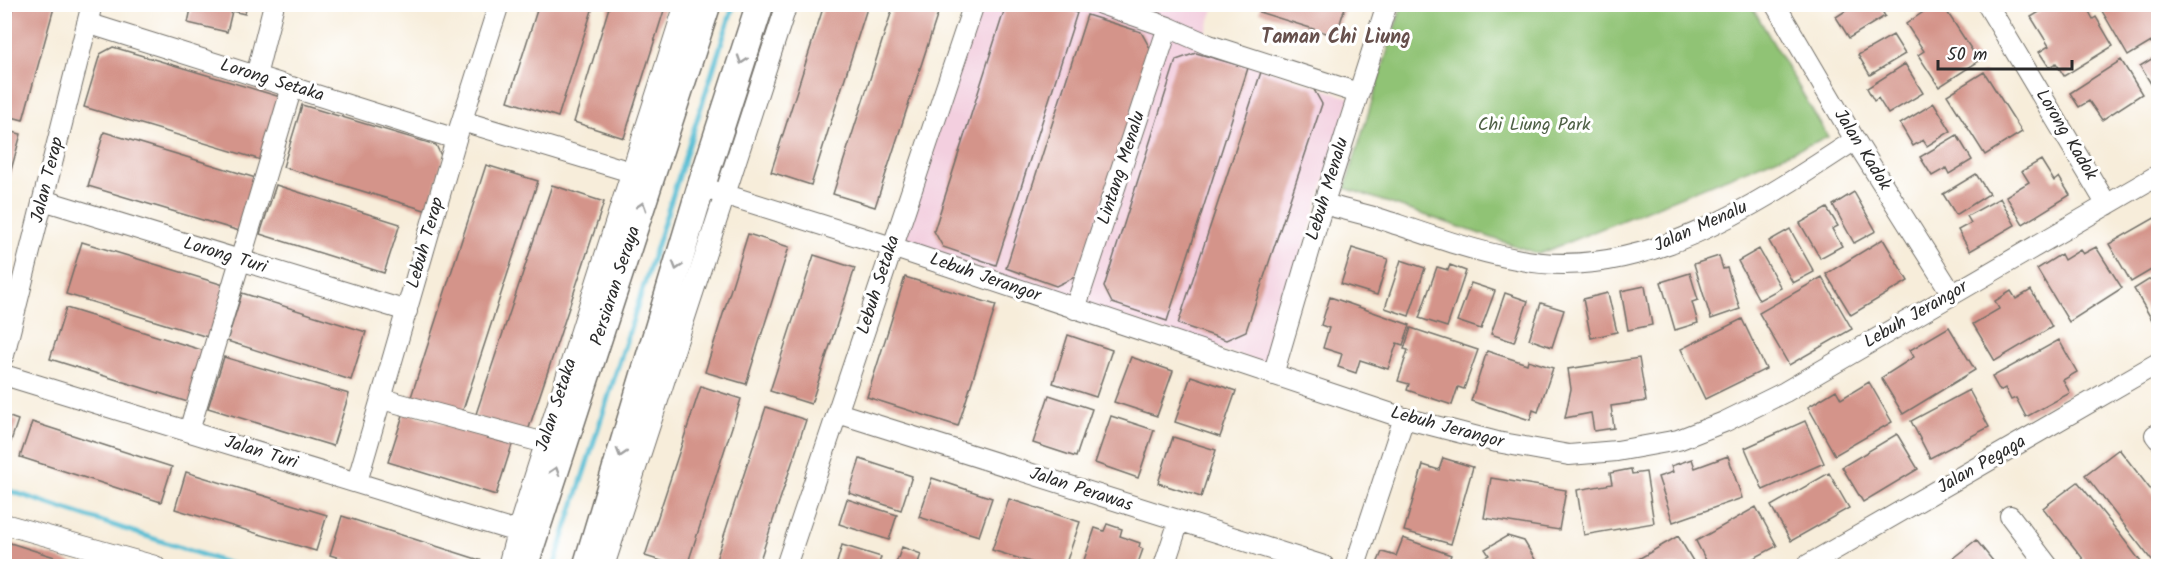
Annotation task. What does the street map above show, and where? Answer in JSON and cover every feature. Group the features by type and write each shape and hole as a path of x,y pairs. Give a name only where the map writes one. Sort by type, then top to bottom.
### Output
{"main road":[{"name":"Persiaran Seraya","path":"524,567 707,4"},
{"path":"587,567 714,191 760,4"}],"street":[{"path":"256,76 274,4"},
{"name":"Lebuh Terap","path":"357,482 459,130 499,4"},
{"name":"Jalan Setaka","path":"508,567 517,532 685,4"},
{"path":"604,567 714,191 787,4"},
{"name":"Lebuh Setaka","path":"786,567 974,4"},
{"path":"1101,4 1168,27 1209,45 1358,93"},
{"name":"Lebuh Menalu","path":"1273,375 1323,204 1387,4"},
{"name":"Jalan Kadok","path":"1775,4 1855,140 1952,294"},
{"name":"Lorong Kadok","path":"1987,4 2107,205"},
{"name":"Lorong Setaka","path":"89,14 256,76 292,87 631,172"},
{"name":"Jalan Terap","path":"4,355 89,14"},
{"name":"Lintang Menalu","path":"1075,309 1168,27"},
{"path":"189,431 292,87"},
{"name":"Jalan Menalu","path":"1323,204 1516,260 1558,264 1605,260 1652,251 1737,213 1798,178 1855,140"},
{"name":"Lebuh Jerangor","path":"714,191 892,247 1404,418 1497,442 1569,455 1678,440 1724,422 1785,392 2158,175"},
{"name":"Lorong Turi","path":"43,200 407,311"},
{"name":"Jalan Pegaga","path":"1817,564 2158,363"},
{"name":"Jalan Turi","path":"4,375 517,532"},
{"path":"382,399 545,443"},
{"name":"Jalan Perawas","path":"837,413 1324,567"},
{"path":"1355,567 1404,418"},
{"path":"2010,516 2048,567"},
{"path":"1164,567 1179,521"},
{"path":"4,524 155,567"}],"shaded area":[{"path":"979,5 1215,5 1201,47 1350,98 1268,365 899,243"}],"green space":[{"name":"Chi Liung Park","path":"1402,5 1751,5 1828,137 1539,254 1345,188"}],"building":[{"path":"14,4 55,4 23,120 4,115 4,39"},
{"path":"192,4 247,4 245,14 232,11 227,32 188,23"},
{"path":"539,4 594,4 558,117 508,101"},
{"path":"610,4 666,4 624,138 574,122"},
{"path":"894,4 941,4 875,207 833,194"},
{"path":"1011,4 1051,4 1077,13 996,265 943,247 934,231 1005,8"},
{"path":"1262,4 1346,4 1336,36 1259,12"},
{"path":"1856,4 1878,4 1885,16 1849,38 1836,17"},
{"path":"1935,4 1942,4 1979,61 1939,87 1918,55 1924,51 1906,24"},
{"path":"2052,4 2085,4 2093,19 2096,17 2113,46 2064,76 2056,63 2049,67 2039,52 2049,46 2031,17"},
{"path":"2098,4 2158,4 2158,38 2128,56"},
{"path":"824,5 868,5 811,185 771,172"},
{"path":"1087,15 1141,32 1152,52 1077,276 1056,286 1006,268"},
{"path":"1893,35 1905,54 1870,75 1858,55"},
{"path":"113,47 287,99 268,162 84,107 100,54"},
{"path":"1196,53 1248,68 1167,321 1112,303 1104,287 1176,60"},
{"path":"2158,55 2158,95 2140,66"},
{"path":"2121,60 2142,94 2102,120 2089,101 2079,107 2070,93"},
{"path":"1905,64 1923,93 1888,114 1878,98 1874,101 1867,88"},
{"path":"1261,72 1313,88 1322,104 1246,331 1226,340 1178,324"},
{"path":"1984,72 2022,132 1985,155 1947,95"},
{"path":"1934,103 1951,131 1927,146 1923,140 1913,146 1900,124"},
{"path":"302,105 436,145 443,160 428,211 283,167"},
{"path":"4,130 21,134 5,192 4,192"},
{"path":"104,132 259,179 243,232 88,186"},
{"path":"1957,135 1972,160 1949,174 1946,168 1932,176 1920,157"},
{"path":"2041,160 2054,181 2059,177 2070,195 2023,224 2006,196 2029,182 2022,171"},
{"path":"486,165 538,181 462,413 411,397"},
{"path":"1976,174 1989,194 1956,215 1943,194"},
{"path":"276,185 400,224 384,273 260,234"},
{"path":"552,185 604,202 527,434 475,417"},
{"path":"1854,192 1876,231 1854,243 1833,205"},
{"path":"2000,198 2015,225 1970,251 1958,230 1971,223 1967,216"},
{"path":"1827,208 1838,226 1832,229 1842,246 1820,258 1800,223"},
{"path":"2158,216 2158,266 2131,282 2109,244"},
{"path":"1790,229 1814,272 1793,283 1769,241"},
{"path":"748,234 789,247 746,384 705,372"},
{"path":"1883,239 1908,281 1851,315 1826,274"},
{"path":"82,242 227,286 211,338 66,294"},
{"path":"2096,247 2122,288 2069,322 2037,269 2061,254 2064,260 2080,250 2083,254"},
{"path":"1352,248 1388,259 1377,295 1341,284"},
{"path":"1759,249 1781,288 1759,300 1738,261"},
{"path":"814,255 855,268 811,404 770,391"},
{"path":"1719,256 1723,269 1727,268 1740,309 1711,319 1694,264"},
{"path":"1401,260 1425,268 1409,316 1385,308"},
{"path":"1450,265 1466,271 1447,327 1419,318 1437,267 1448,270"},
{"path":"1690,273 1698,300 1692,302 1698,323 1675,330 1661,282"},
{"path":"2158,274 2158,324 2155,325 2134,289"},
{"path":"905,277 996,305 958,426 867,397"},
{"path":"1822,277 1852,329 1789,365 1759,313"},
{"path":"1471,283 1495,291 1481,329 1457,321"},
{"path":"1645,286 1652,325 1628,330 1621,291"},
{"path":"2031,290 2052,327 1995,361 1973,324 1999,309 1995,301 2011,291 2016,299"},
{"path":"242,293 366,332 351,380 227,341"},
{"path":"1505,293 1528,301 1514,342 1491,334"},
{"path":"1608,293 1617,332 1591,338 1583,299"},
{"path":"1330,297 1410,325 1403,345 1397,343 1388,369 1360,360 1356,373 1338,367 1342,354 1323,348 1329,328 1321,325"},
{"path":"1541,303 1564,310 1552,347 1529,339"},
{"path":"66,308 208,352 191,403 50,359"},
{"path":"1742,319 1766,369 1705,399 1681,349"},
{"path":"1949,327 1975,370 1903,414 1881,378 1914,357 1910,350"},
{"path":"1411,328 1478,350 1464,389 1458,387 1452,405 1407,390 1409,384 1398,381 1408,350 1404,349"},
{"path":"1068,335 1112,350 1096,397 1053,383"},
{"path":"2059,340 2077,372 2063,380 2070,393 2026,417 2016,398 2011,400 2005,388 2000,391 1992,377"},
{"path":"1487,351 1527,364 1528,360 1553,368 1538,412 1533,410 1530,420 1471,401"},
{"path":"224,357 349,394 333,446 208,408"},
{"path":"1131,357 1173,371 1157,416 1114,402"},
{"path":"1639,358 1646,401 1611,406 1614,428 1594,431 1591,413 1565,418 1571,389 1568,369"},
{"path":"1191,376 1236,391 1220,437 1175,422"},
{"path":"1869,382 1892,422 1835,455 1808,407 1836,390 1841,399"},
{"path":"701,386 741,399 687,566 678,566 645,556"},
{"path":"1969,390 1989,427 1930,458 1911,421"},
{"path":"1049,395 1092,409 1076,457 1033,443"},
{"path":"766,407 806,420 795,454 758,566 714,566"},
{"path":"404,412 512,445 496,495 388,462"},
{"path":"4,415 18,420 6,456 4,455"},
{"path":"1111,416 1154,430 1138,478 1095,463"},
{"path":"1805,421 1824,463 1763,490 1745,448"},
{"path":"32,422 172,467 161,502 20,457"},
{"path":"1897,434 1918,469 1863,502 1842,467"},
{"path":"1173,437 1216,450 1201,497 1158,483"},
{"path":"2119,449 2158,499 2158,566 2085,475"},
{"path":"1728,456 1742,498 1673,522 1658,477 1673,472 1671,466 1692,459 1695,468"},
{"path":"1443,458 1473,467 1451,544 1404,531 1423,465 1439,470"},
{"path":"860,459 912,476 901,510 849,493"},
{"path":"1631,469 1632,474 1646,472 1654,523 1584,535 1577,490 1612,484 1610,473"},
{"path":"186,472 327,515 316,551 175,509"},
{"path":"1829,473 1849,508 1791,541 1771,506"},
{"path":"932,478 992,498 979,536 919,517"},
{"path":"1491,478 1566,490 1559,530 1484,518"},
{"path":"2078,482 2144,566 2089,566 2043,508"},
{"path":"847,499 897,515 889,540 839,524"},
{"path":"1009,499 1080,522 1065,566 1043,566 992,550"},
{"path":"1756,507 1777,546 1739,566 1709,566 1696,541"},
{"path":"342,516 486,562 485,566 365,566 330,555"},
{"path":"1107,524 1122,529 1120,536 1140,543 1139,547 1143,549 1137,566 1082,566 1095,528 1104,531"},
{"path":"1507,536 1524,541 1539,566 1469,566 1489,555 1485,549"},
{"path":"1678,536 1696,566 1626,566 1649,553"},
{"path":"1403,538 1451,555 1447,566 1376,566 1382,552 1396,556"},
{"path":"1976,540 1997,566 1944,565"},
{"path":"4,541 83,566 4,566"},
{"path":"842,545 881,557 878,566 836,566"},
{"path":"902,547 921,554 917,566 895,566"}],"waterway":[{"path":"554,566 734,4"},
{"path":"4,489 236,566"}],"district":[{"name":"Taman Chi Liung","path":"1336,38"}]}
